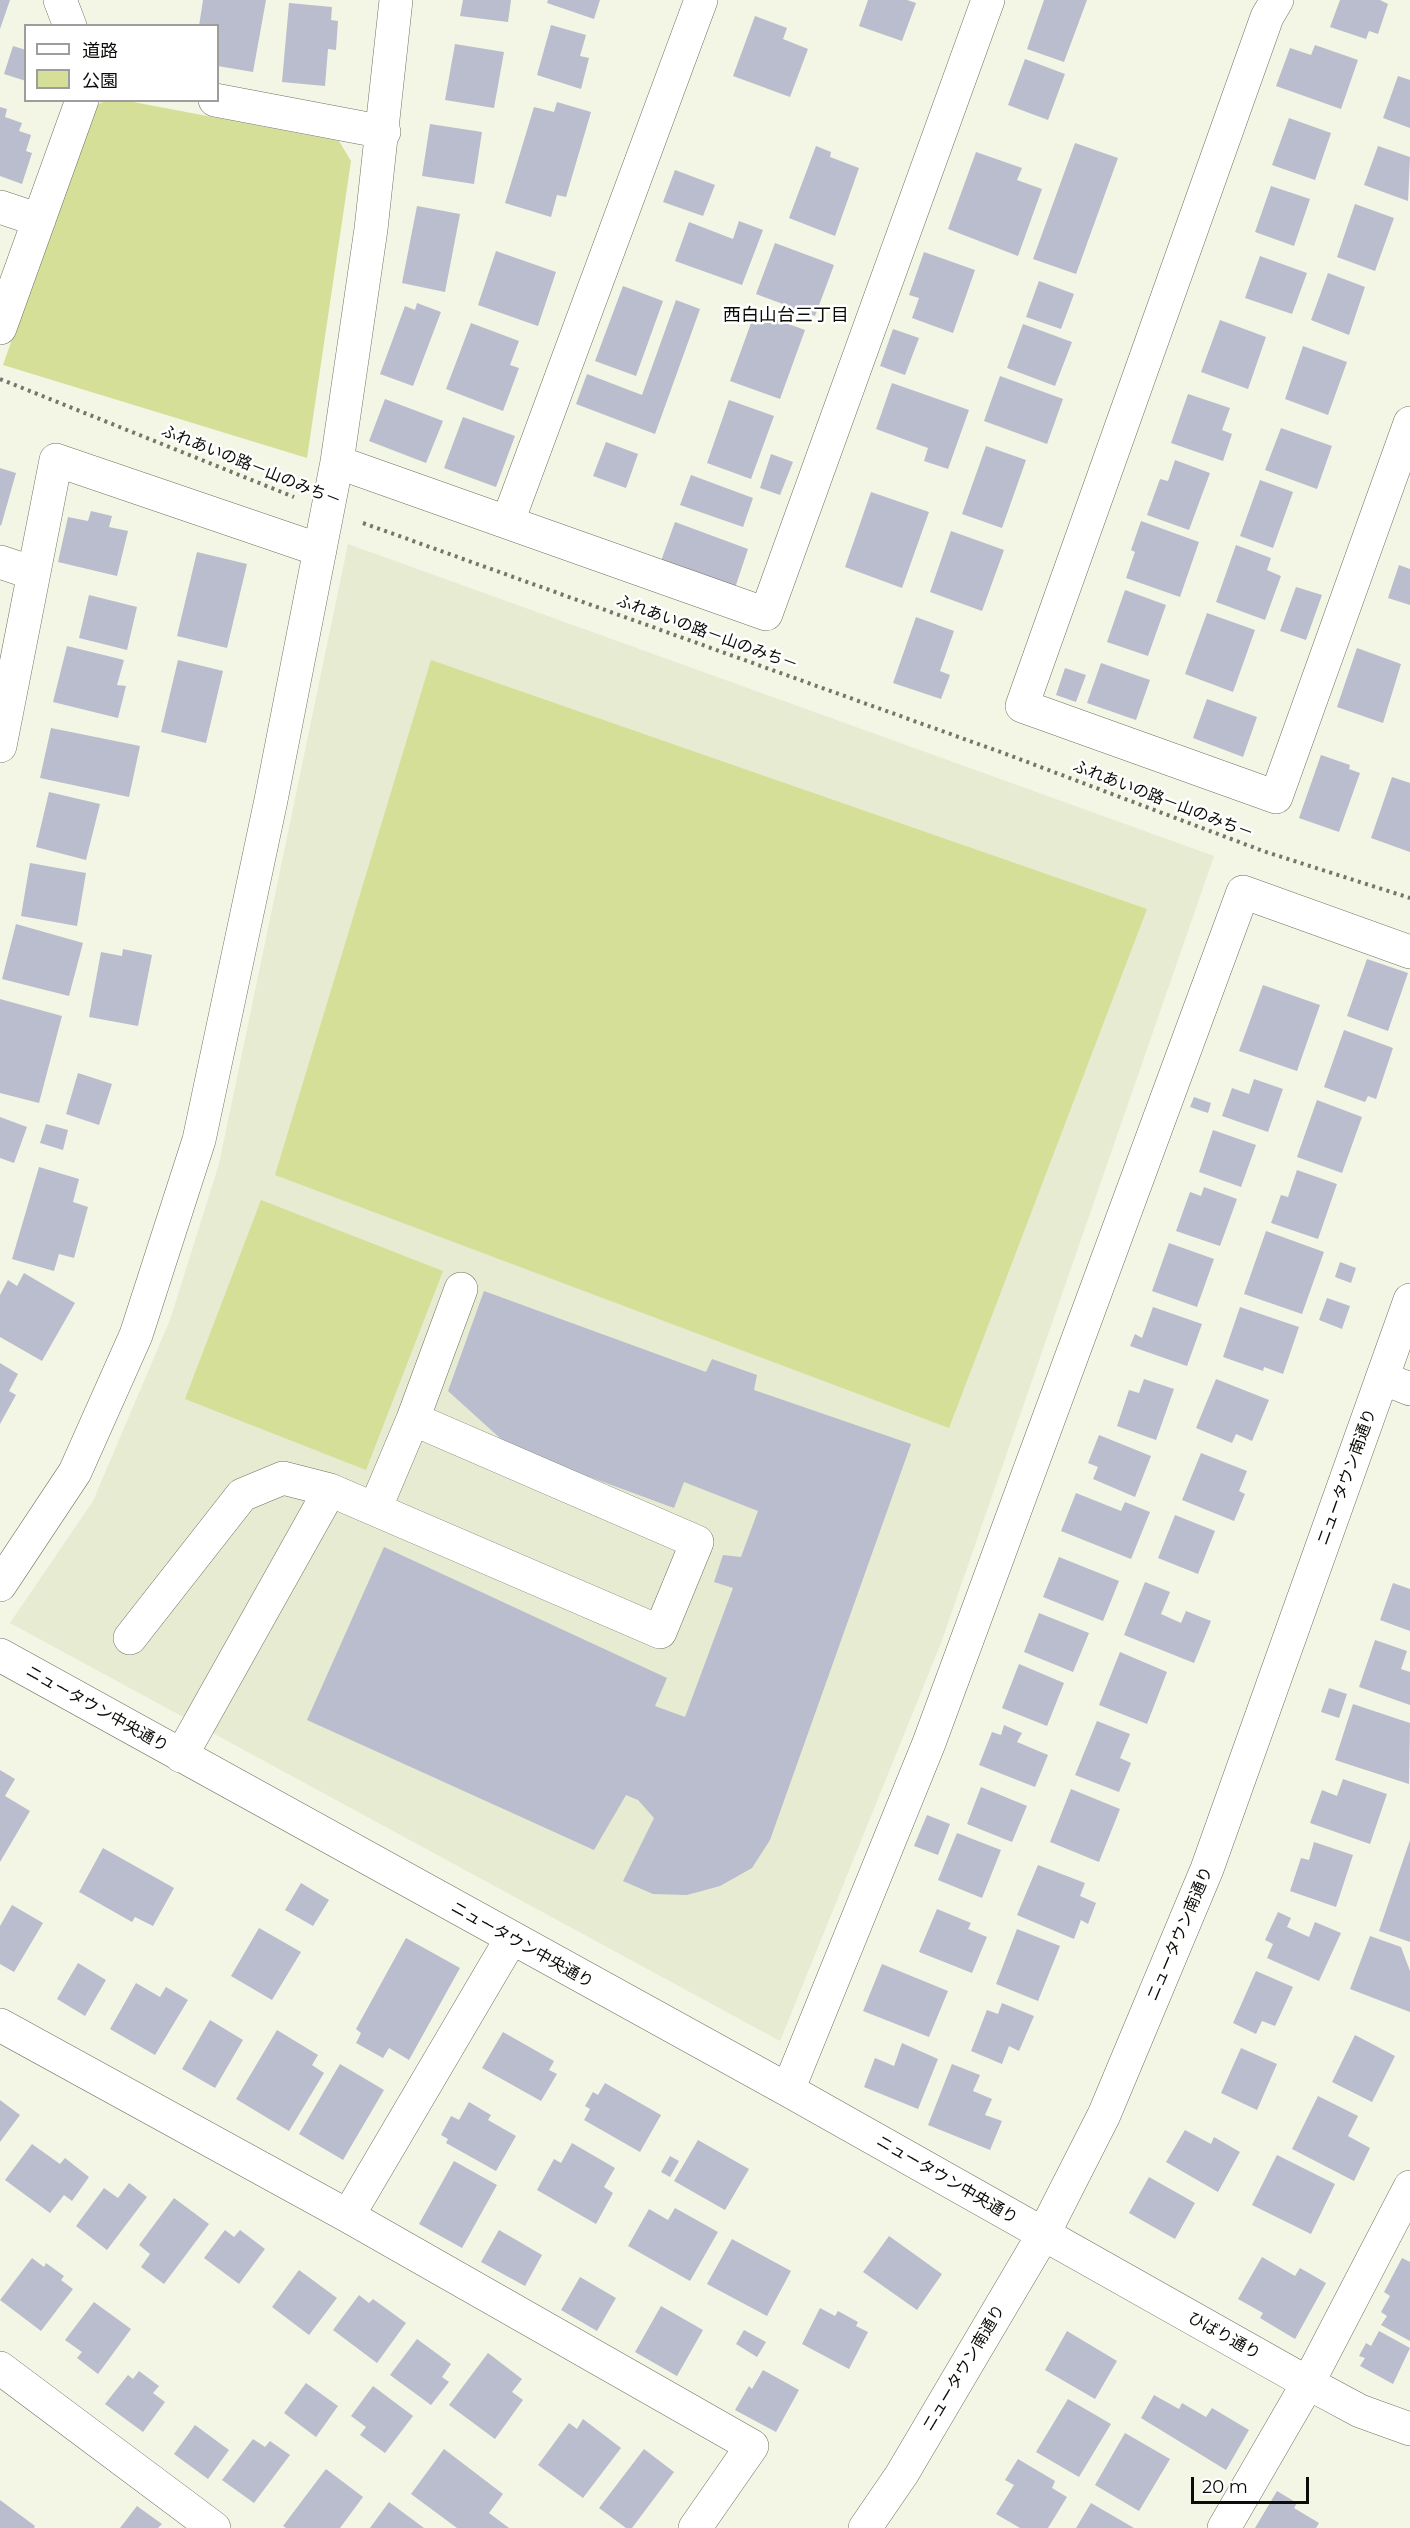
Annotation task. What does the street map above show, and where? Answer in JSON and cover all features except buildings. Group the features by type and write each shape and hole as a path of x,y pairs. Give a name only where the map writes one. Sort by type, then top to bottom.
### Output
{"street":[{"path":"60,0 69,24"},
{"path":"0,1585 75,1472 132,1346 198,1140 268,812 337,462 384,132 396,0"},
{"path":"508,521 701,0"},
{"path":"337,462 766,614 988,0"},
{"path":"1277,0 1264,27 1022,706 1276,797 1410,423"},
{"path":"219,101 384,132"},
{"path":"0,328 81,102"},
{"path":"0,207 39,220"},
{"path":"0,746 56,460 320,550"},
{"path":"0,562 33,573"},
{"path":"788,2090 929,1743 1243,892 1410,952"},
{"path":"375,1509 413,1419 461,1289"},
{"name":"ニュータウン南通り","path":"865,2528 902,2474 1043,2235 1104,2115 1207,1869 1396,1383 1410,1300"},
{"path":"130,1638 242,1494 283,1478 330,1490 660,1632 697,1542 413,1419"},
{"path":"181,1756 330,1490"},
{"name":"ニュータウン中央通り","path":"0,1655 788,2090 1043,2235"},
{"path":"348,2216 511,1939"},
{"path":"0,2025 348,2216 752,2446 694,2528"},
{"path":"1224,2528 1308,2383 1410,2187"},
{"name":"ひばり通り","path":"1043,2235 1360,2411 1410,2429"},
{"path":"0,2368 214,2528"}],"path":[{"name":"ふれあいの路－山のみち－","path":"0,379 328,510 1006,754 1263,851 1410,898"}],"shaded area":[{"path":"348,544 1214,856 941,1643 780,2041 10,1623 93,1501 170,1320 219,1164"}],"green space":[{"path":"103,102 133,102 339,141 351,161 307,458 3,365 93,107"},
{"path":"431,660 1147,909 949,1428 275,1175"},
{"path":"261,1200 443,1271 366,1470 185,1399"}],"district":[{"name":"西白山台三丁目","path":"786,316"}]}
